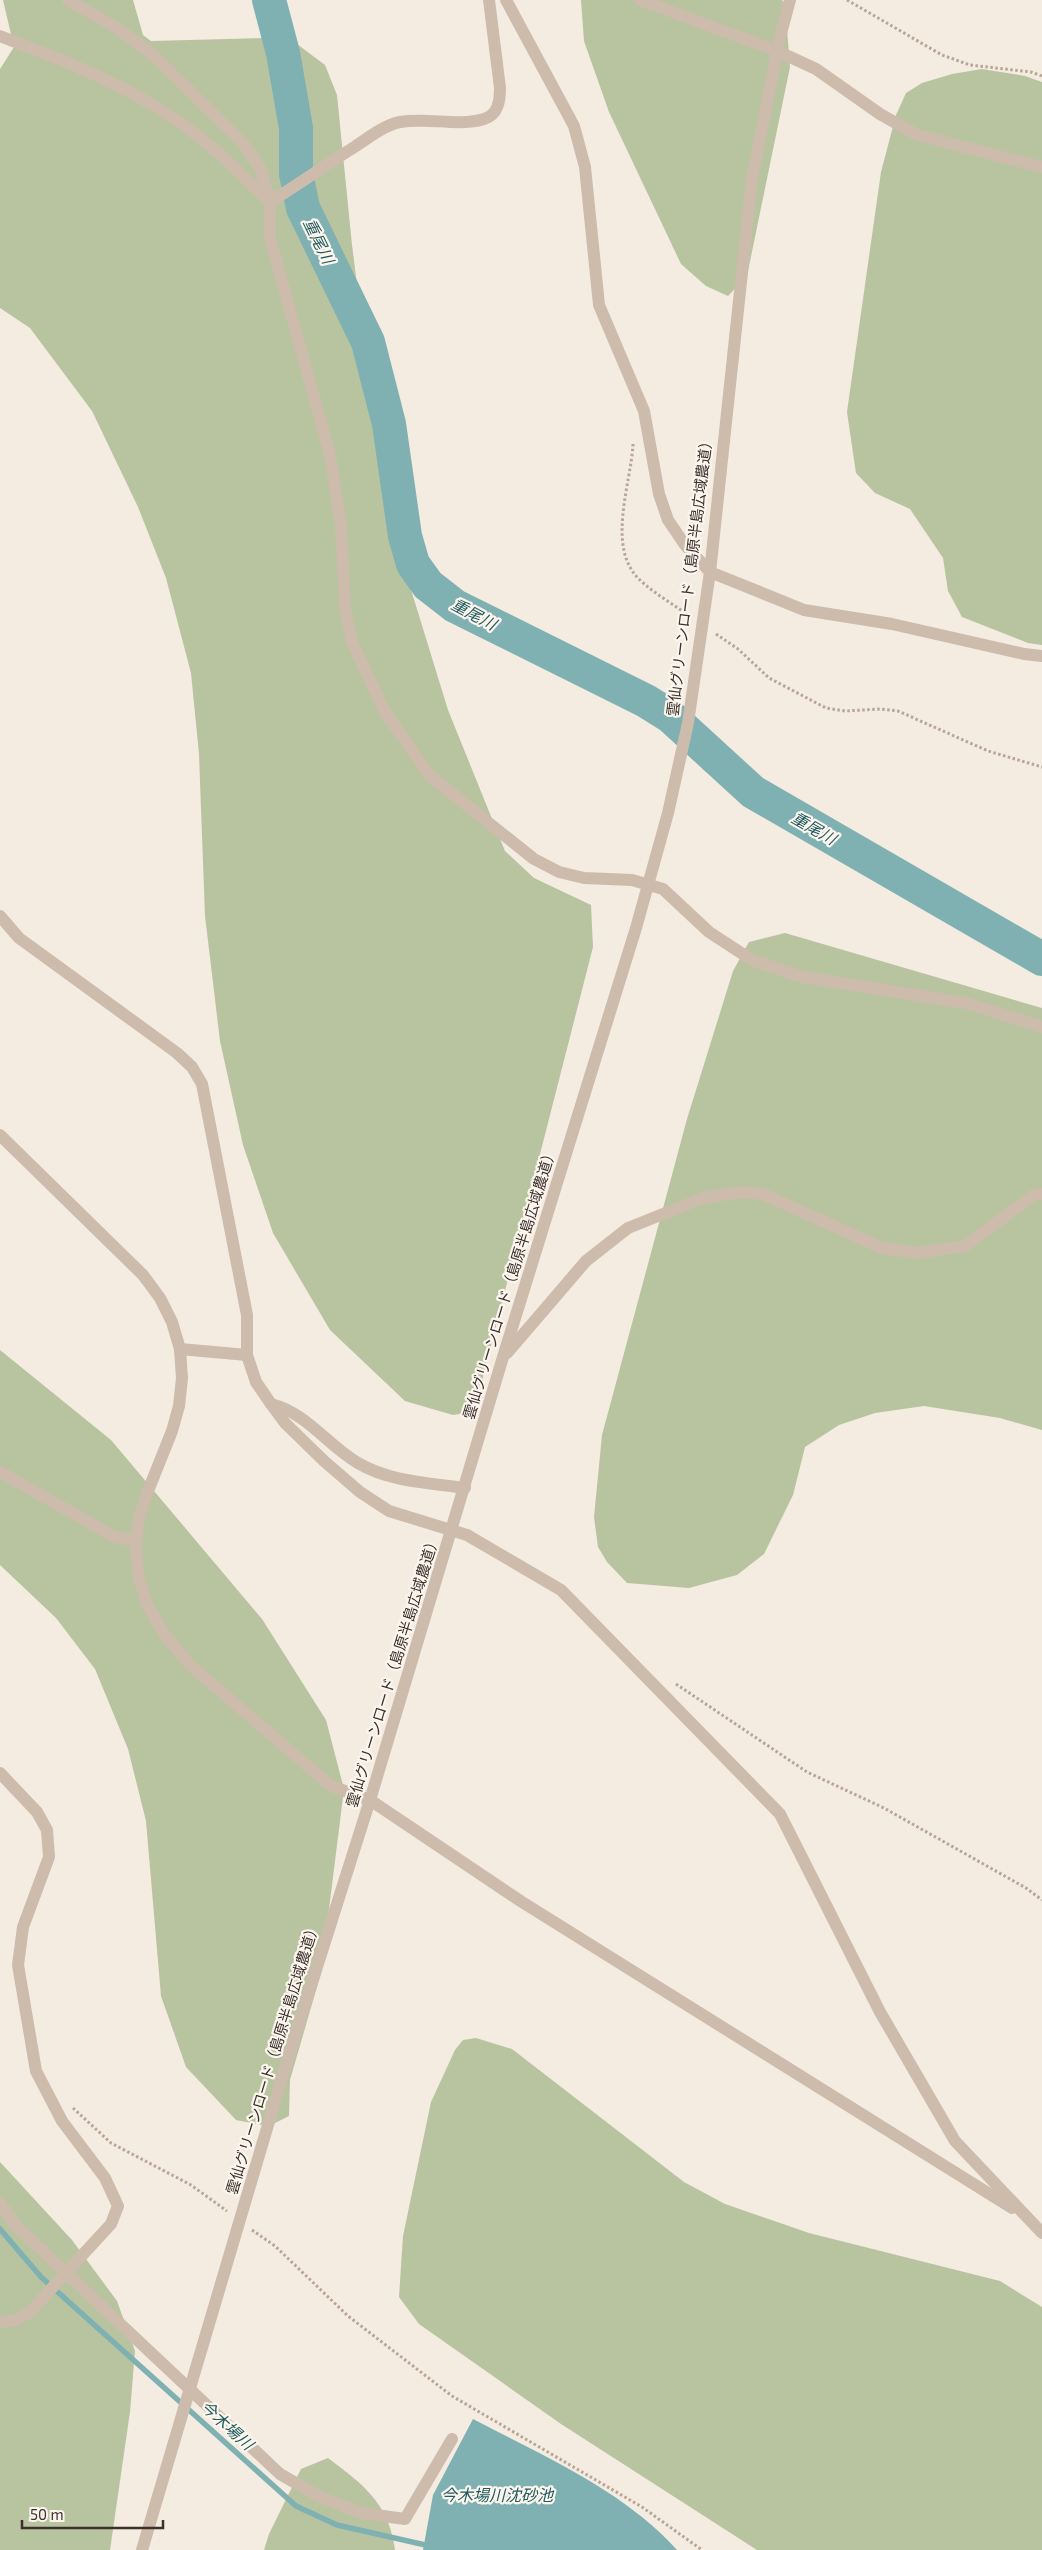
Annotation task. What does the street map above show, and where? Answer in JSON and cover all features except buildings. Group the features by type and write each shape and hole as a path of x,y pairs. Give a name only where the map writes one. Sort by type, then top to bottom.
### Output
{"street":[{"path":"68,0 117,28 153,55 243,142 260,168 270,202 270,238 330,455 341,525 345,607 352,642 385,712 430,776 534,859 559,872 584,878 632,880 662,889 709,932 752,960 802,976 966,1003 1042,1027"},
{"path":"270,202 376,133 398,123 418,120 464,123 486,119 496,111 500,100 500,88 489,0"},
{"path":"506,0 574,126 585,167 599,305 644,411 659,494 668,520 685,545 710,572 804,610 892,624 1024,654 1042,656"},
{"path":"640,0 778,46 816,69 880,114 917,135 1042,167"},
{"name":"雲仙グリーンロード（島原半島広域農道）","path":"142,2550 284,2070 466,1488 503,1357 602,1037 668,812 688,723 696,614 710,572 752,180 778,46 790,0"},
{"path":"0,36 120,85 168,114 209,144 270,202"},
{"path":"0,916 19,938 177,1053 192,1067 202,1084 247,1316 247,1355 256,1382 285,1423 360,1492 389,1511 467,1535 561,1590 780,1814 880,2012 955,2141 1042,2233"},
{"path":"0,1135 143,1275 160,1298 172,1322 180,1349 182,1378 179,1406 172,1430 146,1496 138,1522 136,1541 139,1578 147,1605 165,1635 190,1665 331,1786 370,1800 522,1902 1027,2218"},
{"path":"503,1357 586,1261 628,1228 703,1198 741,1192 763,1194 882,1248 917,1254 965,1246 1034,1195 1042,1194"},
{"path":"180,1349 247,1355"},
{"path":"271,1404 300,1416 358,1463 392,1477 466,1488"},
{"path":"0,1472 115,1537 136,1541"},
{"path":"0,1773 37,1812 47,1830 49,1857 23,1927 18,1965 36,2071 62,2121 105,2178 118,2206 110,2224 29,2313 15,2320 0,2322"},
{"path":"0,2203 16,2226 63,2276 280,2474 320,2497 361,2513 405,2520 452,2439"}],"path":[{"path":"847,0 942,55 970,65 1030,72 1042,76"},
{"path":"633,438 623,516 626,558 631,571 641,582 696,614"},
{"path":"714,632 738,649 769,678 826,708 845,711 880,708 898,711 988,751 1042,767"},
{"path":"675,1683 807,1772 884,1808 1026,1888 1042,1900"},
{"path":"67,2102 111,2143 191,2186 229,2213"},
{"path":"244,2224 275,2246 348,2316 452,2396 642,2507 702,2550"}],"green space":[{"path":"3,0 133,0 143,35 151,41 264,38 297,44 325,65 337,95 352,245 375,426 401,557 448,710 505,851 534,878 591,905 593,947 474,1412 453,1415 405,1401 330,1330 273,1233 243,1145 220,1041 205,916 199,754 191,673 166,578 138,507 92,411 30,328 0,308 0,69 14,47"},
{"path":"581,0 782,0 785,4 790,67 747,276 728,296 706,286 681,264 609,112 584,41"},
{"path":"982,69 1025,76 1042,82 1042,645 1028,643 962,617 948,591 943,558 910,509 875,493 856,473 847,412 881,172 896,115 906,93 922,83 952,74"},
{"path":"785,933 1042,1008 1042,1430 1000,1418 924,1406 875,1413 839,1425 805,1447 793,1495 764,1554 737,1575 689,1588 627,1583 607,1562 598,1547 594,1517 602,1435 687,1119 733,971 749,942"},
{"path":"0,1350 111,1440 262,1619 326,1720 344,1789 321,1973 290,2080 289,2116 269,2126 236,2120 186,2067 161,1996 146,1821 128,1749 95,1669 56,1618 0,1565"},
{"path":"476,2038 512,2049 684,2182 725,2204 809,2233 1000,2281 1042,2307 1042,2550 757,2550 561,2424 419,2324 399,2297 403,2236 431,2102 455,2050 463,2040"},
{"path":"0,2162 72,2240 117,2301 135,2351 130,2412 110,2550 0,2550"},
{"path":"328,2458 353,2477 373,2497 387,2520 395,2550 264,2550 269,2534 301,2469"}],"water":[{"name":"今木場川沈砂池","path":"473,2419 554,2461 607,2492 632,2509 677,2550 423,2550 433,2495"}],"waterway":[{"name":"重尾川","path":"269,0 283,53 296,128 296,174 303,208 368,342 389,424 405,536 413,564 428,585 455,606 646,701 670,716 753,792 1042,959"},
{"name":"今木場川","path":"0,2229 41,2277 296,2506 337,2525 430,2546"}]}
